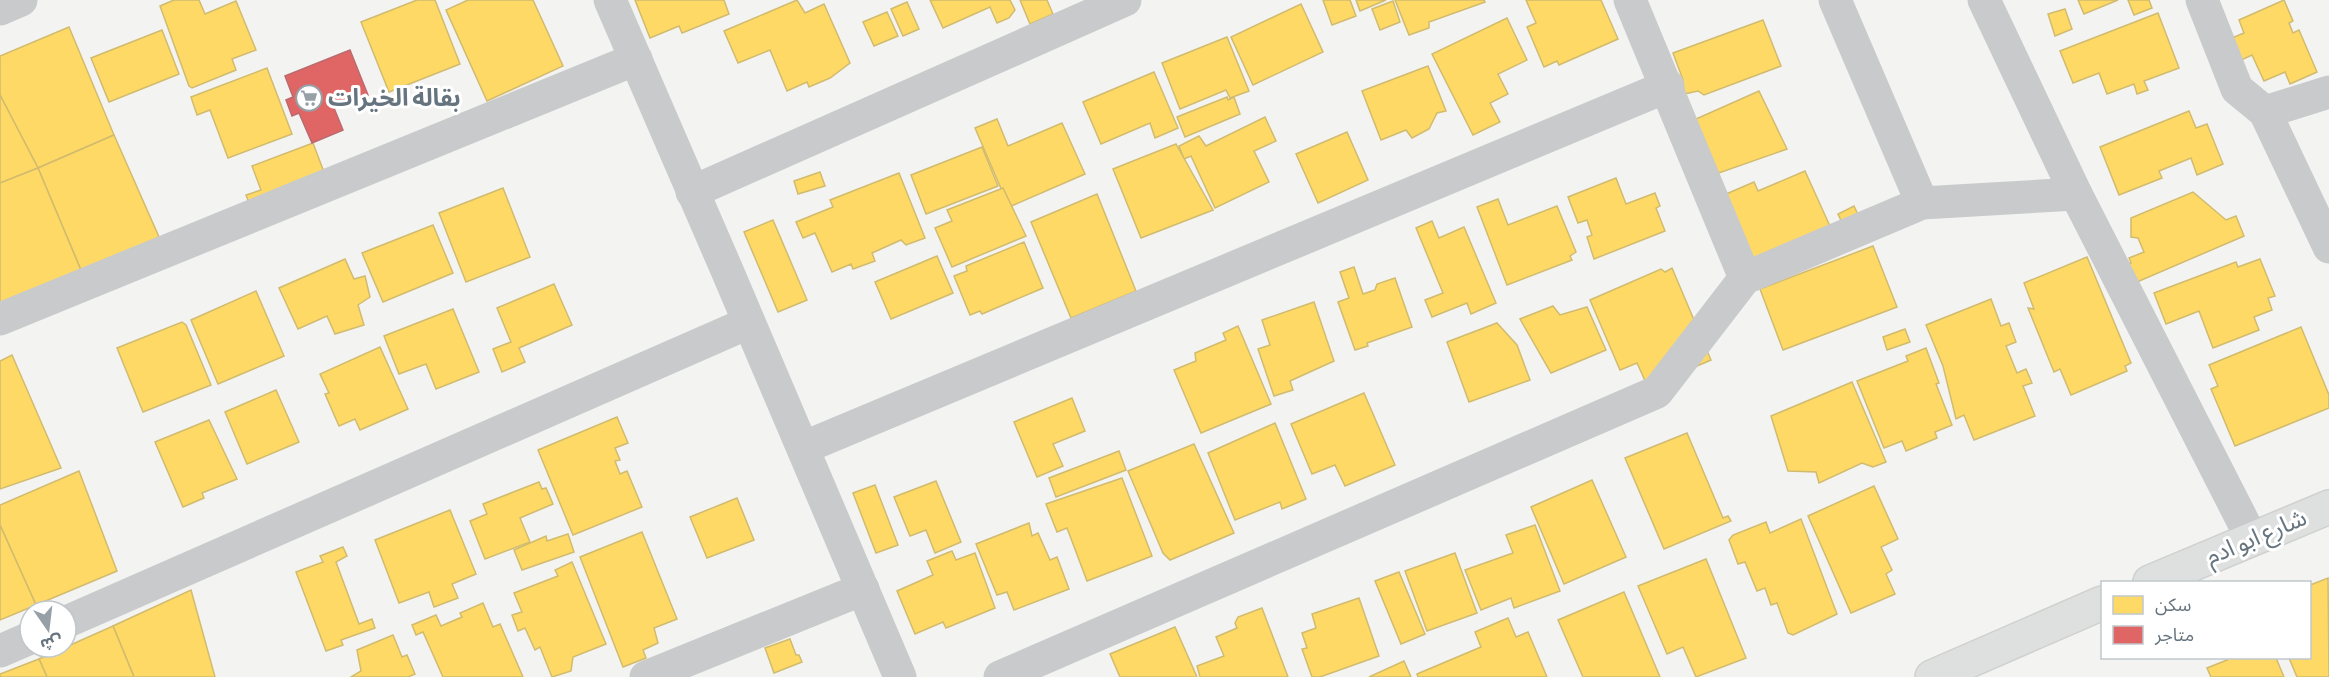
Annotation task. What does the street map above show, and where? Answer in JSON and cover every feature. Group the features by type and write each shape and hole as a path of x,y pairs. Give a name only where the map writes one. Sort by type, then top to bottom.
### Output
{"street":[{"path":"0,9 21,0"},
{"path":"610,0 748,323 805,447 900,677"},
{"path":"692,192 1125,0"},
{"path":"1630,0 1668,86 1745,278"},
{"path":"1984,0 2076,194 2252,538"},
{"path":"2202,0 2237,89 2265,112 2329,247"},
{"path":"1844,3 1922,203"},
{"path":"0,319 636,59"},
{"path":"805,447 1668,86"},
{"path":"2265,112 2329,92"},
{"path":"1000,677 1657,392 1745,278 1922,203 2076,194"},
{"path":"78,617 748,323"},
{"name":"شارع ابو ادم","path":"2152,581 2329,507"},
{"path":"646,677 863,589"},
{"path":"1932,677 2101,604"},
{"path":"0,651 18,643"}],"building: سكن":[{"path":"174,0 199,0 205,14 236,1 256,50 232,59 236,70 192,88 189,86 160,6"},
{"path":"417,0 435,0 460,64 389,92 361,22"},
{"path":"468,0 533,0 563,66 487,101 446,10"},
{"path":"635,0 724,0 729,14 682,33 679,26 650,38"},
{"path":"797,0 805,13 824,4 850,63 830,78 809,87 807,82 787,91 770,50 738,63 724,31"},
{"path":"930,0 1010,0 1015,10 1009,18 997,23 990,7 943,28"},
{"path":"1020,0 1047,0 1053,14 1030,24"},
{"path":"1323,0 1350,0 1356,16 1332,25"},
{"path":"1356,0 1386,0 1360,11"},
{"path":"1395,0 1484,0 1485,2 1429,22 1429,28 1409,35"},
{"path":"1526,0 1601,0 1618,39 1559,65 1557,61 1544,67 1527,27 1536,23"},
{"path":"2078,0 2118,0 2084,14"},
{"path":"2128,0 2149,0 2152,8 2134,15"},
{"path":"2284,0 2293,21 2289,23 2293,33 2299,30 2317,72 2290,84 2285,72 2264,81 2252,55 2237,62 2232,38 2244,33 2239,20"},
{"path":"1393,1 1400,22 1380,30 1372,9"},
{"path":"907,2 919,29 903,36 891,9"},
{"path":"1301,4 1323,52 1253,85 1231,37"},
{"path":"2065,9 2072,29 2055,36 2048,14"},
{"path":"887,12 898,36 874,46 863,22"},
{"path":"2158,13 2179,68 2144,81 2148,90 2137,94 2134,84 2107,94 2099,73 2073,83 2060,51"},
{"path":"1507,18 1527,60 1498,74 1508,94 1490,103 1500,122 1473,135 1432,54"},
{"path":"1763,20 1781,66 1704,95 1698,91 1684,94 1683,80 1673,53"},
{"path":"69,27 114,135 38,168 0,95 0,56"},
{"path":"162,30 179,74 109,102 91,58"},
{"path":"1227,37 1249,91 1230,98 1226,90 1180,109 1162,63"},
{"path":"1428,66 1446,111 1437,113 1429,129 1412,138 1406,130 1381,140 1362,91"},
{"path":"267,68 292,134 228,158 210,110 197,115 191,97"},
{"path":"1154,72 1178,128 1155,138 1150,123 1101,144 1083,102"},
{"path":"1759,91 1787,149 1696,181 1696,119"},
{"path":"0,95 38,168 0,183"},
{"path":"1227,97 1228,100 1234,97 1240,114 1185,137 1177,117"},
{"path":"2189,111 2196,128 2207,124 2223,164 2197,175 2191,158 2159,171 2162,178 2119,195 2100,147"},
{"path":"1265,117 1276,141 1254,151 1269,182 1215,208 1191,156 1184,159 1179,146 1199,136 1206,146"},
{"path":"997,119 1008,146 1062,123 1085,174 1009,207 975,128"},
{"path":"1347,132 1368,180 1318,203 1296,154"},
{"path":"114,135 159,237 83,275 38,168"},
{"path":"313,143 327,180 251,208 246,195 261,190 252,166"},
{"path":"1176,144 1213,210 1141,238 1113,169"},
{"path":"982,147 998,186 926,214 911,175"},
{"path":"38,168 83,275 0,307 0,183"},
{"path":"1805,171 1834,235 1750,272 1717,198 1754,182 1758,191"},
{"path":"820,172 825,186 798,194 794,181"},
{"path":"899,173 925,238 906,245 901,240 872,253 875,261 853,269 851,264 832,272 815,233 803,238 796,222 833,207 830,200"},
{"path":"1616,178 1626,204 1655,193 1660,206 1656,208 1665,231 1594,259 1587,237 1592,235 1587,220 1578,223 1568,197"},
{"path":"503,188 530,257 466,282 439,213"},
{"path":"1003,188 1026,236 952,267 935,228 952,221 947,210"},
{"path":"2193,192 2226,220 2236,216 2244,236 2130,285 2122,267 2131,263 2129,258 2144,252 2138,238 2131,237 2131,218"},
{"path":"1097,194 1136,291 1071,318 1031,222"},
{"path":"1498,199 1508,225 1557,206 1576,252 1570,256 1572,260 1507,285 1477,207"},
{"path":"1854,206 1863,225 1847,233 1838,214"},
{"path":"773,220 807,300 778,312 744,232"},
{"path":"1432,221 1439,238 1464,227 1496,303 1471,314 1467,303 1432,317 1425,300 1443,293 1416,228"},
{"path":"433,225 453,273 383,302 362,253"},
{"path":"1024,242 1043,288 982,314 980,311 970,315 954,276 967,271 966,266"},
{"path":"1873,246 1897,307 1783,350 1760,289"},
{"path":"937,256 953,293 891,319 875,282"},
{"path":"2087,257 2131,363 2125,366 2127,371 2071,395 2060,369 2054,372 2028,308 2034,309 2024,283"},
{"path":"345,259 354,279 365,276 370,297 358,305 364,325 335,334 327,316 298,329 279,288"},
{"path":"2260,259 2275,296 2268,298 2272,310 2254,317 2259,330 2213,348 2199,311 2166,324 2154,293 2236,262 2238,267"},
{"path":"1354,267 1363,294 1375,290 1377,284 1395,278 1412,327 1367,343 1368,346 1355,350 1338,302 1349,298 1340,272"},
{"path":"1672,268 1711,360 1648,387 1637,363 1620,370 1590,300 1661,269 1665,272"},
{"path":"554,284 572,325 519,348 525,362 502,372 493,349 511,342 497,308"},
{"path":"256,291 284,356 218,384 191,320"},
{"path":"1991,299 2001,326 2009,323 2016,342 2006,346 2017,373 2026,369 2032,383 2023,386 2035,416 1974,440 1964,415 1956,419 1943,366 1926,325"},
{"path":"1314,302 1334,361 1290,381 1293,390 1274,396 1258,349 1270,345 1262,320"},
{"path":"1553,306 1560,315 1587,307 1606,350 1551,373 1520,319"},
{"path":"453,309 479,372 436,389 426,364 399,374 384,336"},
{"path":"182,322 186,325 211,385 143,412 117,348"},
{"path":"1497,323 1517,345 1530,380 1469,402 1447,342"},
{"path":"1238,326 1271,404 1201,433 1174,370 1196,361 1195,353 1226,340 1223,333"},
{"path":"2301,327 2329,395 2329,408 2235,446 2211,389 2218,386 2209,365"},
{"path":"1905,329 1910,342 1887,350 1883,337"},
{"path":"380,347 408,409 360,430 355,419 339,426 325,394 329,393 320,374"},
{"path":"1926,348 1939,383 1936,384 1952,425 1935,432 1937,438 1906,451 1902,441 1884,448 1857,381 1908,361 1906,356"},
{"path":"12,355 61,468 0,489 0,361"},
{"path":"1852,382 1886,462 1873,467 1862,463 1819,483 1816,472 1788,471 1771,416"},
{"path":"276,390 299,442 247,464 225,412"},
{"path":"1364,393 1395,465 1345,486 1335,465 1312,474 1291,424"},
{"path":"1072,398 1085,431 1053,444 1063,466 1037,477 1014,422"},
{"path":"617,417 628,443 615,448 620,460 615,461 620,474 627,471 642,507 573,535 538,450"},
{"path":"209,420 237,479 202,493 204,498 183,507 155,442"},
{"path":"1275,423 1306,499 1282,509 1280,502 1235,520 1208,453"},
{"path":"1687,433 1723,518 1728,516 1731,521 1664,549 1625,458"},
{"path":"1194,444 1234,533 1170,560 1163,553 1128,471"},
{"path":"1119,451 1126,470 1056,497 1049,478"},
{"path":"79,471 117,571 50,599 33,599 0,525 0,505"},
{"path":"1122,478 1152,556 1087,581 1067,528 1057,532 1046,504"},
{"path":"1592,480 1626,557 1564,584 1531,507"},
{"path":"936,481 961,542 935,553 926,530 910,536 894,497"},
{"path":"539,482 542,489 546,488 553,504 520,518 530,542 485,559 470,521 487,514 483,504"},
{"path":"875,485 898,545 876,553 853,493"},
{"path":"1874,486 1898,539 1881,547 1892,570 1886,574 1895,594 1851,613 1808,516"},
{"path":"737,498 754,540 707,558 690,517"},
{"path":"450,510 476,574 452,584 458,598 434,607 429,592 399,603 375,540"},
{"path":"1801,519 1837,614 1793,635 1788,633 1777,603 1771,605 1765,588 1757,591 1745,562 1738,564 1729,540 1733,535 1766,522 1770,533"},
{"path":"1029,523 1032,536 1038,533 1050,560 1057,557 1069,589 1014,610 1007,592 997,595 976,544"},
{"path":"0,525 33,599 18,599 18,612 0,620"},
{"path":"1535,525 1560,591 1514,608 1511,598 1481,610 1465,570 1513,553 1506,535"},
{"path":"642,532 677,619 654,628 658,643 643,650 646,658 623,667 580,557"},
{"path":"568,534 574,552 522,570 514,550 546,536 547,541"},
{"path":"343,547 347,556 336,562 359,624 372,619 375,628 341,640 343,645 326,651 296,572 323,562 320,556"},
{"path":"952,551 956,560 975,553 995,608 946,628 943,622 915,634 897,591 933,575 927,561"},
{"path":"1455,553 1477,613 1427,631 1405,571"},
{"path":"1706,559 1746,658 1696,677 1683,647 1667,654 1638,586"},
{"path":"572,562 606,644 573,657 571,671 552,677 540,647 535,650 525,628 518,631 512,615 522,612 514,593 558,576 555,570"},
{"path":"1399,572 1425,634 1401,644 1375,581"},
{"path":"2328,578 2329,677 2297,677 2289,659 2311,659 2311,585"},
{"path":"191,590 215,677 134,677 113,626"},
{"path":"1624,592 1660,677 1583,677 1558,620"},
{"path":"1359,598 1379,656 1320,677 1312,677 1302,649 1307,648 1302,633 1316,628 1312,614"},
{"path":"483,603 493,627 500,624 523,677 443,677 423,632 416,635 412,625 436,615 441,626 462,617 460,613"},
{"path":"1262,608 1288,677 1200,677 1197,666 1224,656 1216,637 1237,628 1235,623 1238,617"},
{"path":"1508,618 1516,637 1528,632 1547,677 1418,677 1417,674 1481,647 1475,632"},
{"path":"113,626 134,677 47,677 39,659 78,659 78,642"},
{"path":"1175,627 1197,677 1120,677 1110,654"},
{"path":"393,635 402,657 407,655 415,674 408,677 351,677 361,671 357,650"},
{"path":"790,639 796,655 799,655 802,662 774,673 765,648"},
{"path":"39,659 47,677 0,677 0,674"},
{"path":"2276,659 2284,677 2211,677 2207,668 2227,660"},
{"path":"1404,661 1411,677 1369,677"}],"building: متاجر":[{"path":"350,50 368,95 334,108 343,130 312,143 299,113 292,116 286,100 293,97 285,76"}],"place":[{"name":"بقالة الخيرات","path":"309,98"}]}
